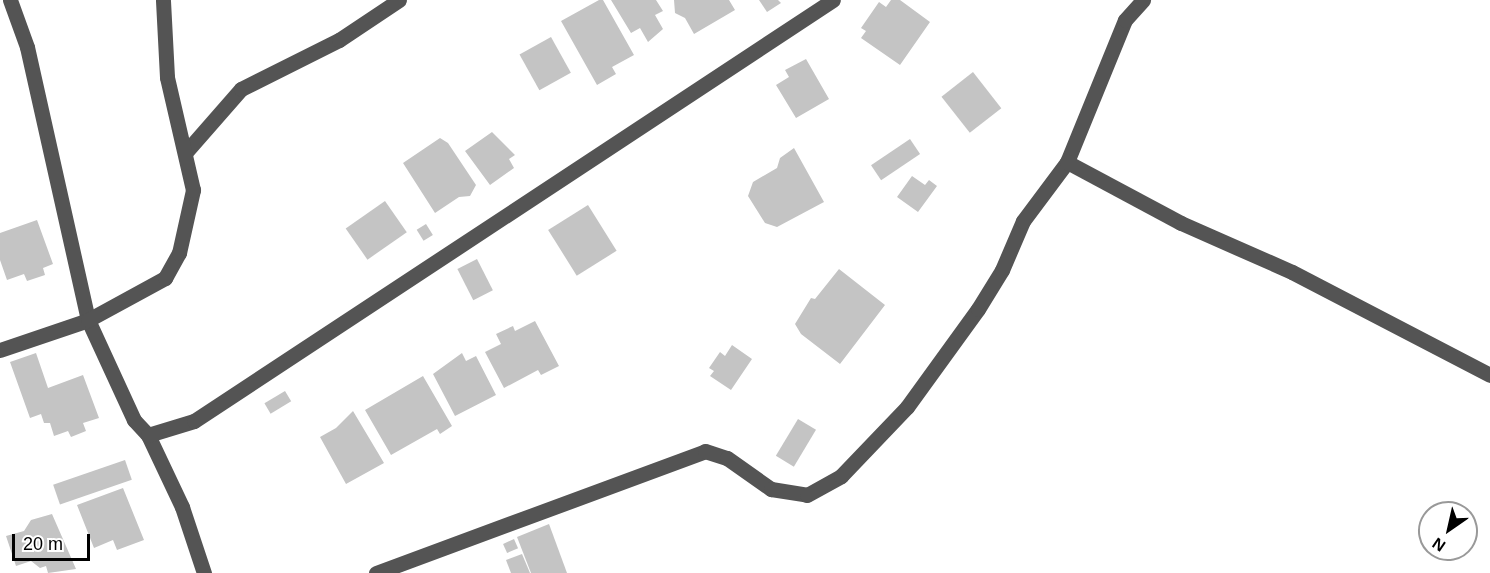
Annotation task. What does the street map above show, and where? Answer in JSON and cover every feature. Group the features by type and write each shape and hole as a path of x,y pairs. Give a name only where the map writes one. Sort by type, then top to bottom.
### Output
{"street":[{"path":"10,0 27,47 88,320 134,420 148,435 182,507 204,573"},
{"path":"0,350 88,320 165,278 174,262 188,226 193,190 167,77 163,0"},
{"path":"185,153 241,89 339,40 399,0"},
{"path":"148,435 194,421 833,0"},
{"path":"376,573 705,451 727,458 771,489 807,495 841,476 907,407 978,309 1002,270 1023,221 1067,162 1125,20 1143,0"},
{"path":"1067,162 1161,213 1292,272 1490,375"}],"building":[{"path":"603,0 634,55 612,67 616,74 597,85 561,21"},
{"path":"611,0 656,0 663,11 655,15 663,29 648,42 640,28 631,33"},
{"path":"674,0 729,0 735,10 694,34 685,18 675,13"},
{"path":"759,0 778,0 781,3 767,12"},
{"path":"891,0 900,0 930,22 900,65 861,38 866,31 861,28 879,2 886,7"},
{"path":"551,37 571,73 539,90 520,54"},
{"path":"806,59 829,99 796,118 776,85 789,77 785,70"},
{"path":"973,72 1001,108 970,133 941,97"},
{"path":"492,132 515,155 509,159 514,168 490,185 465,151"},
{"path":"440,138 448,143 476,185 470,196 459,197 435,213 403,163"},
{"path":"910,139 920,154 881,180 871,165"},
{"path":"794,148 824,202 777,227 765,223 748,196 753,182 777,168 780,158"},
{"path":"912,176 925,185 929,180 937,186 918,212 897,197"},
{"path":"385,201 407,232 367,260 346,229"},
{"path":"588,205 617,251 577,276 548,230"},
{"path":"37,220 53,264 43,268 45,275 27,281 24,274 7,280 0,260 0,233"},
{"path":"426,224 433,235 424,241 417,230"},
{"path":"477,259 493,290 473,300 457,269"},
{"path":"839,269 885,305 840,364 801,334 795,324 811,298 815,299"},
{"path":"535,321 559,366 541,375 538,370 504,388 485,352 501,344 496,334 513,326 515,331"},
{"path":"732,345 752,359 731,390 710,376 714,371 709,368 720,352 725,356"},
{"path":"36,353 48,388 83,375 99,418 83,423 86,431 71,437 68,431 54,436 50,423 44,423 41,414 30,418 10,362"},
{"path":"462,353 466,361 476,356 496,395 455,416 433,374"},
{"path":"423,376 452,426 440,434 437,429 391,455 365,410"},
{"path":"285,391 291,401 271,414 264,403"},
{"path":"353,411 384,463 346,484 320,437 336,428"},
{"path":"798,419 816,430 794,467 776,456"},
{"path":"125,460 132,480 60,505 53,485"},
{"path":"123,488 144,540 117,550 113,540 94,548 77,505"},
{"path":"52,514 76,569 48,573 46,566 40,568 31,561 16,566 6,536 24,531 31,520"},
{"path":"549,524 567,573 531,573 517,537"},
{"path":"514,539 518,548 507,553 503,544"},
{"path":"522,554 530,573 511,573 506,560"}]}
